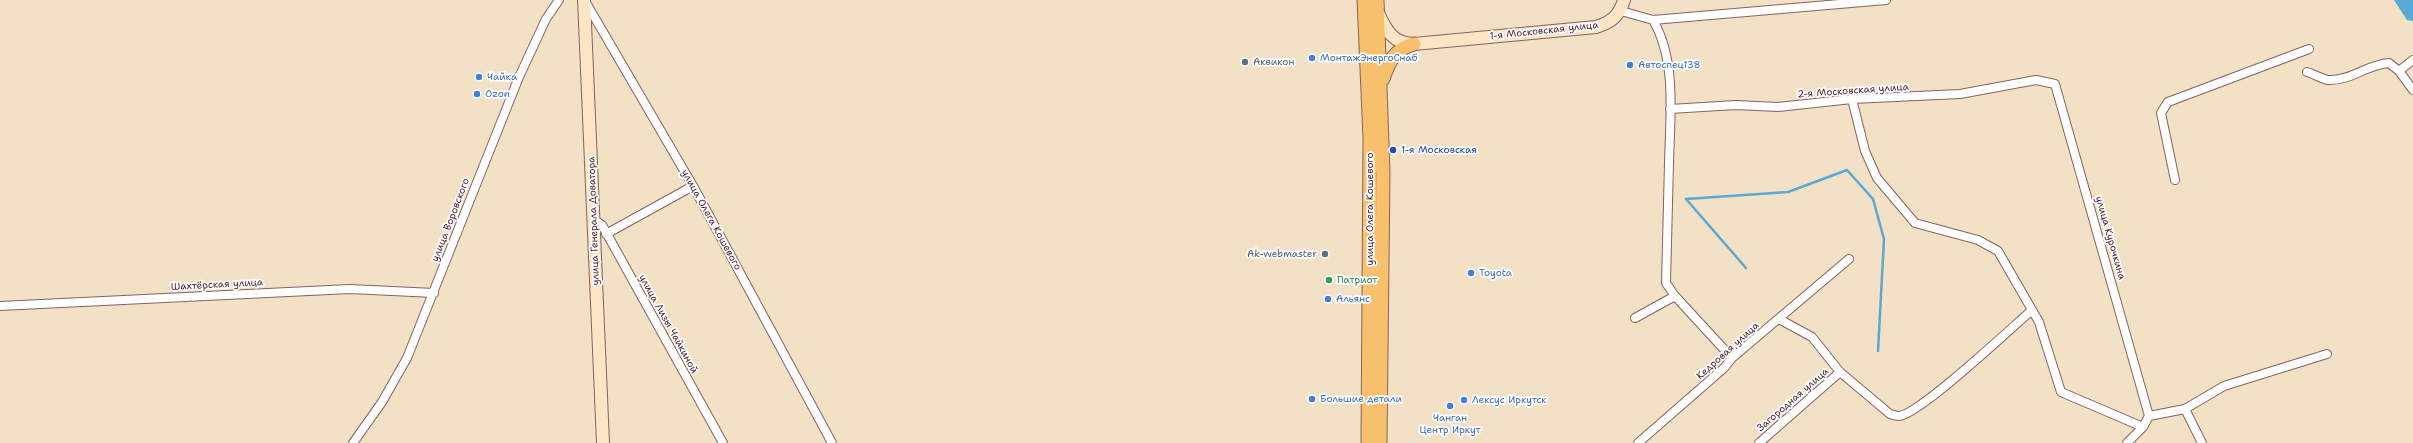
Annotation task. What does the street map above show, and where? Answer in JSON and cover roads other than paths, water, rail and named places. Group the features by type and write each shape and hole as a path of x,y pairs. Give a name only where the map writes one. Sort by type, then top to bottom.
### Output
{"main road":[{"name":"улица Олега Кошевого","path":"1364,0 1374,9 1381,84 1383,173 1380,443"},
{"name":"улица Олега Кошевого","path":"1368,443 1370,138 1374,9"},
{"path":"1381,84 1392,57 1401,49 1414,44"}],"street":[{"name":"улица Воровского","path":"353,443 382,402 407,358 519,77 546,19 559,0"},
{"name":"улица Олега Кошевого","path":"584,0 693,186 832,443"},
{"name":"улица Генерала Доватора","path":"584,0 603,443"},
{"name":"1-я Московская улица","path":"1374,9 1391,36 1401,42 1414,44 1596,27 1607,24 1622,5 1653,20 1886,0"},
{"path":"1653,20 1662,35 1668,65 1670,109 1666,283 1675,296 1732,358"},
{"path":"2175,180 2162,113 2168,102 2309,49"},
{"path":"2399,71 2413,60"},
{"path":"2307,72 2328,80 2348,78 2377,64 2389,63 2399,71 2413,90"},
{"name":"2-я Московская улица","path":"1670,109 1736,105 1778,106 1852,99 1960,94 2036,80"},
{"name":"улица Курочкина","path":"2036,80 2055,84 2149,416"},
{"path":"1852,99 1865,151 1877,178 1910,218 1915,223 1978,240 1998,251 2031,311 2039,322 2061,392 2143,427"},
{"path":"606,234 693,186"},
{"name":"улица Лизы Чайкиной","path":"593,219 602,225 723,443"},
{"name":"Кедровая улица","path":"1638,443 1724,368 1732,358 1849,259"},
{"name":"Шахтёрская улица","path":"0,306 350,289 434,293"},
{"path":"1635,318 1675,296"},
{"path":"1779,319 1812,337 1840,372 1890,414 1900,416 1916,408 1941,389 2031,311"},
{"path":"2127,443 2143,427 2149,416 2185,409 2224,386 2327,354"},
{"name":"Загородная улица","path":"1759,443 1840,372"},
{"path":"2185,409 2202,443"}],"water":[{"path":"2394,0 2413,0 2413,21 2407,20"}],"waterway":[{"path":"1746,268 1686,199 1788,192 1847,170 1873,199 1884,239 1878,351"}],"place":[{"name":"МонтажЭнергоСнаб","path":"1312,58"},
{"name":"Аквикон","path":"1245,62"},
{"name":"Автоспец138","path":"1630,65"},
{"name":"Чайка","path":"479,77"},
{"name":"Ozon","path":"477,94"},
{"name":"1-я Московская","path":"1393,150"},
{"name":"Ak-webmaster","path":"1325,254"},
{"name":"Toyota","path":"1471,273"},
{"name":"Патриот","path":"1329,280"},
{"name":"Альянс","path":"1328,299"},
{"name":"Большие детали","path":"1312,399"},
{"name":"Лексус Иркутск","path":"1464,400"},
{"name":"Чанган Центр Иркут","path":"1450,406"}]}
